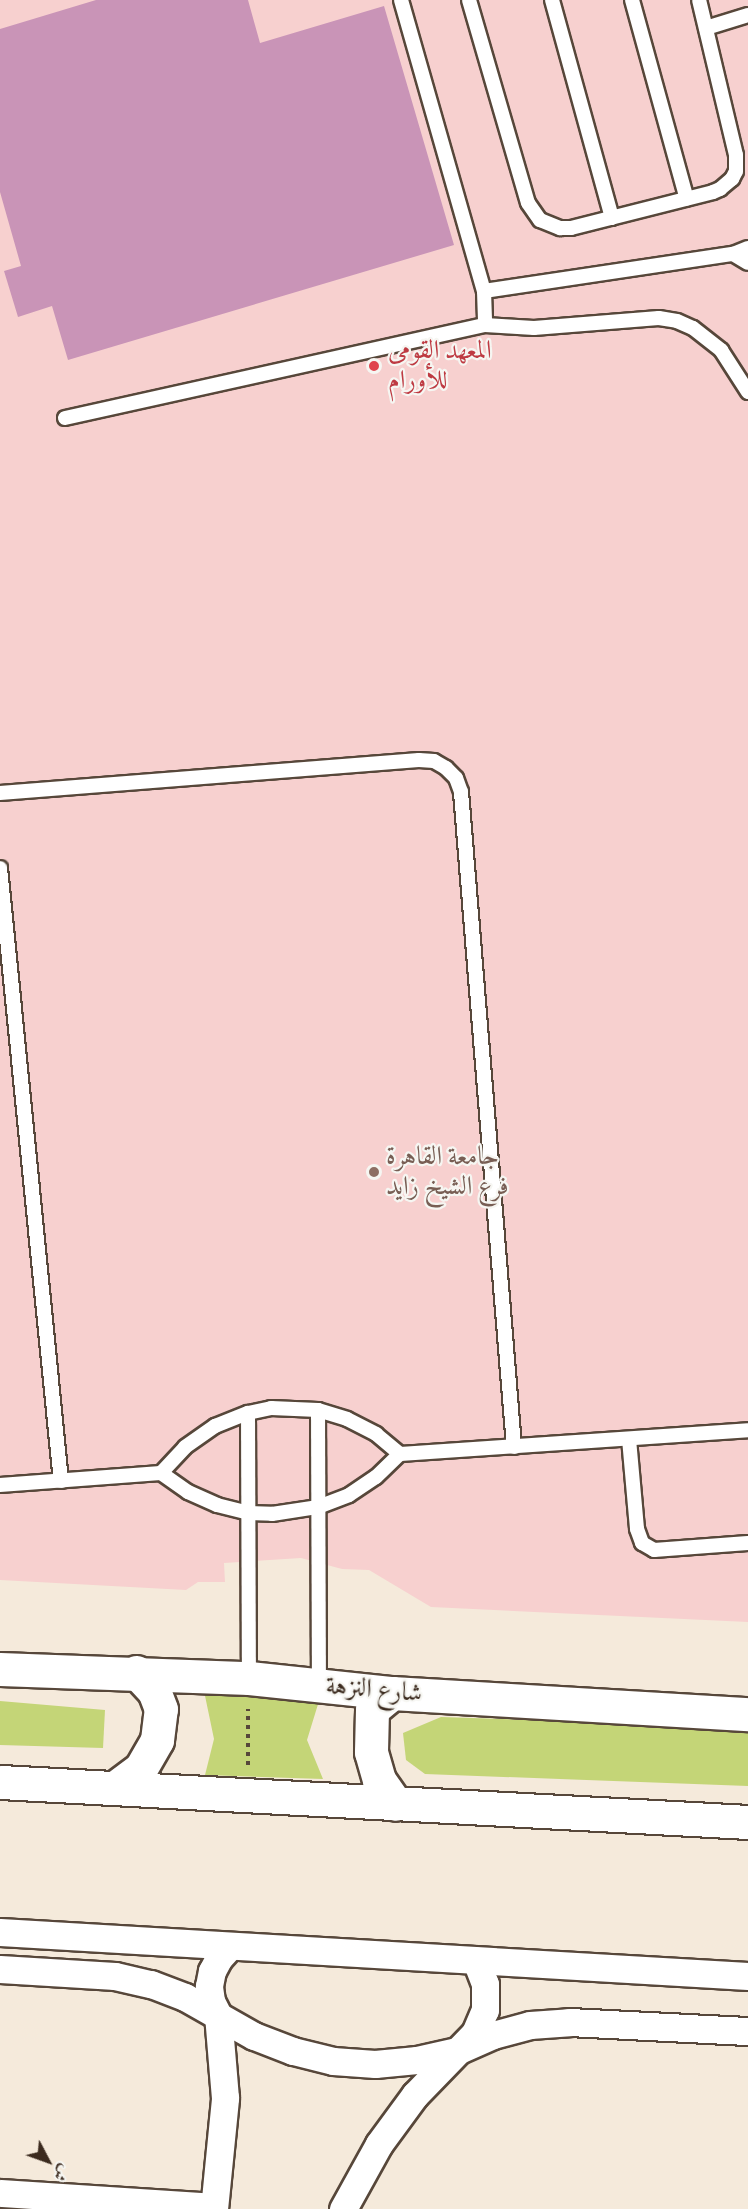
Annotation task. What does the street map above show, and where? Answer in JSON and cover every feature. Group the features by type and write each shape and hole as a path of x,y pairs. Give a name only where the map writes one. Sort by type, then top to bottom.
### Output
{"main road":[{"name":"شارع النزهة","path":"0,1669 136,1672 249,1678 392,1693 748,1714"},
{"path":"116,1787 141,1768 157,1740 161,1709 154,1691 136,1672"},
{"path":"392,1693 372,1710 371,1752 379,1780 396,1804"},
{"path":"0,1782 748,1822"}],"street":[{"path":"0,1932 748,1976"},
{"path":"0,2193 214,2208 225,2098 218,2015 211,2001 210,1979 219,1958 229,1947"},
{"path":"343,2209 379,2144 415,2095 475,2033 485,2010 485,1984 476,1961"},
{"path":"0,1969 124,1978 151,1984 185,1997 254,2036 293,2051 333,2061 375,2064 417,2061 457,2051 493,2035 530,2025 569,2022 748,2031"}],"lane":[{"path":"401,0 484,291 485,325"},
{"path":"469,0 533,212 550,226 560,228 612,218 720,189 727,185 736,171 736,155 699,0"},
{"path":"552,0 612,218"},
{"path":"632,0 687,199"},
{"path":"706,28 748,15"},
{"path":"484,291 733,254 748,248"},
{"path":"733,254 748,263"},
{"path":"65,418 485,325 534,328 659,318 676,321 693,328 721,350 748,392"},
{"path":"0,793 419,760 434,761 456,778 462,804 514,1447"},
{"path":"0,868 61,1480"},
{"path":"162,1473 185,1447 215,1426 248,1413 271,1408 318,1410 347,1419 376,1434 400,1454"},
{"path":"318,1410 319,1685"},
{"path":"248,1413 249,1678"},
{"path":"0,1485 162,1473 188,1492 217,1505 248,1513 272,1514 318,1508 349,1495 376,1477 400,1454 748,1430"},
{"path":"629,1439 637,1529 642,1543 654,1550 748,1543"},
{"path":"704,1548 748,1552"}],"path":[{"path":"248,1795 249,1678"}],"shaded area":[{"path":"0,0 748,0 748,1622 431,1607 369,1570 342,1569 301,1558 224,1563 225,1582 198,1582 186,1590 0,1580"}],"green space":[{"path":"204,1691 319,1701 307,1740 323,1779 205,1775 214,1739"},
{"path":"0,1701 105,1710 103,1748 0,1745"},
{"path":"441,1717 748,1727 748,1786 425,1774 406,1760 403,1733"}],"building":[{"path":"96,0 248,0 260,43 384,6 454,245 68,360 52,306 18,317 4,271 21,266 0,192 0,29"}],"place":[{"name":"المعهد القومى للأورام","path":"374,366"},
{"name":"جامعة القاهرة فرع الشيخ زايد","path":"374,1172"}]}
